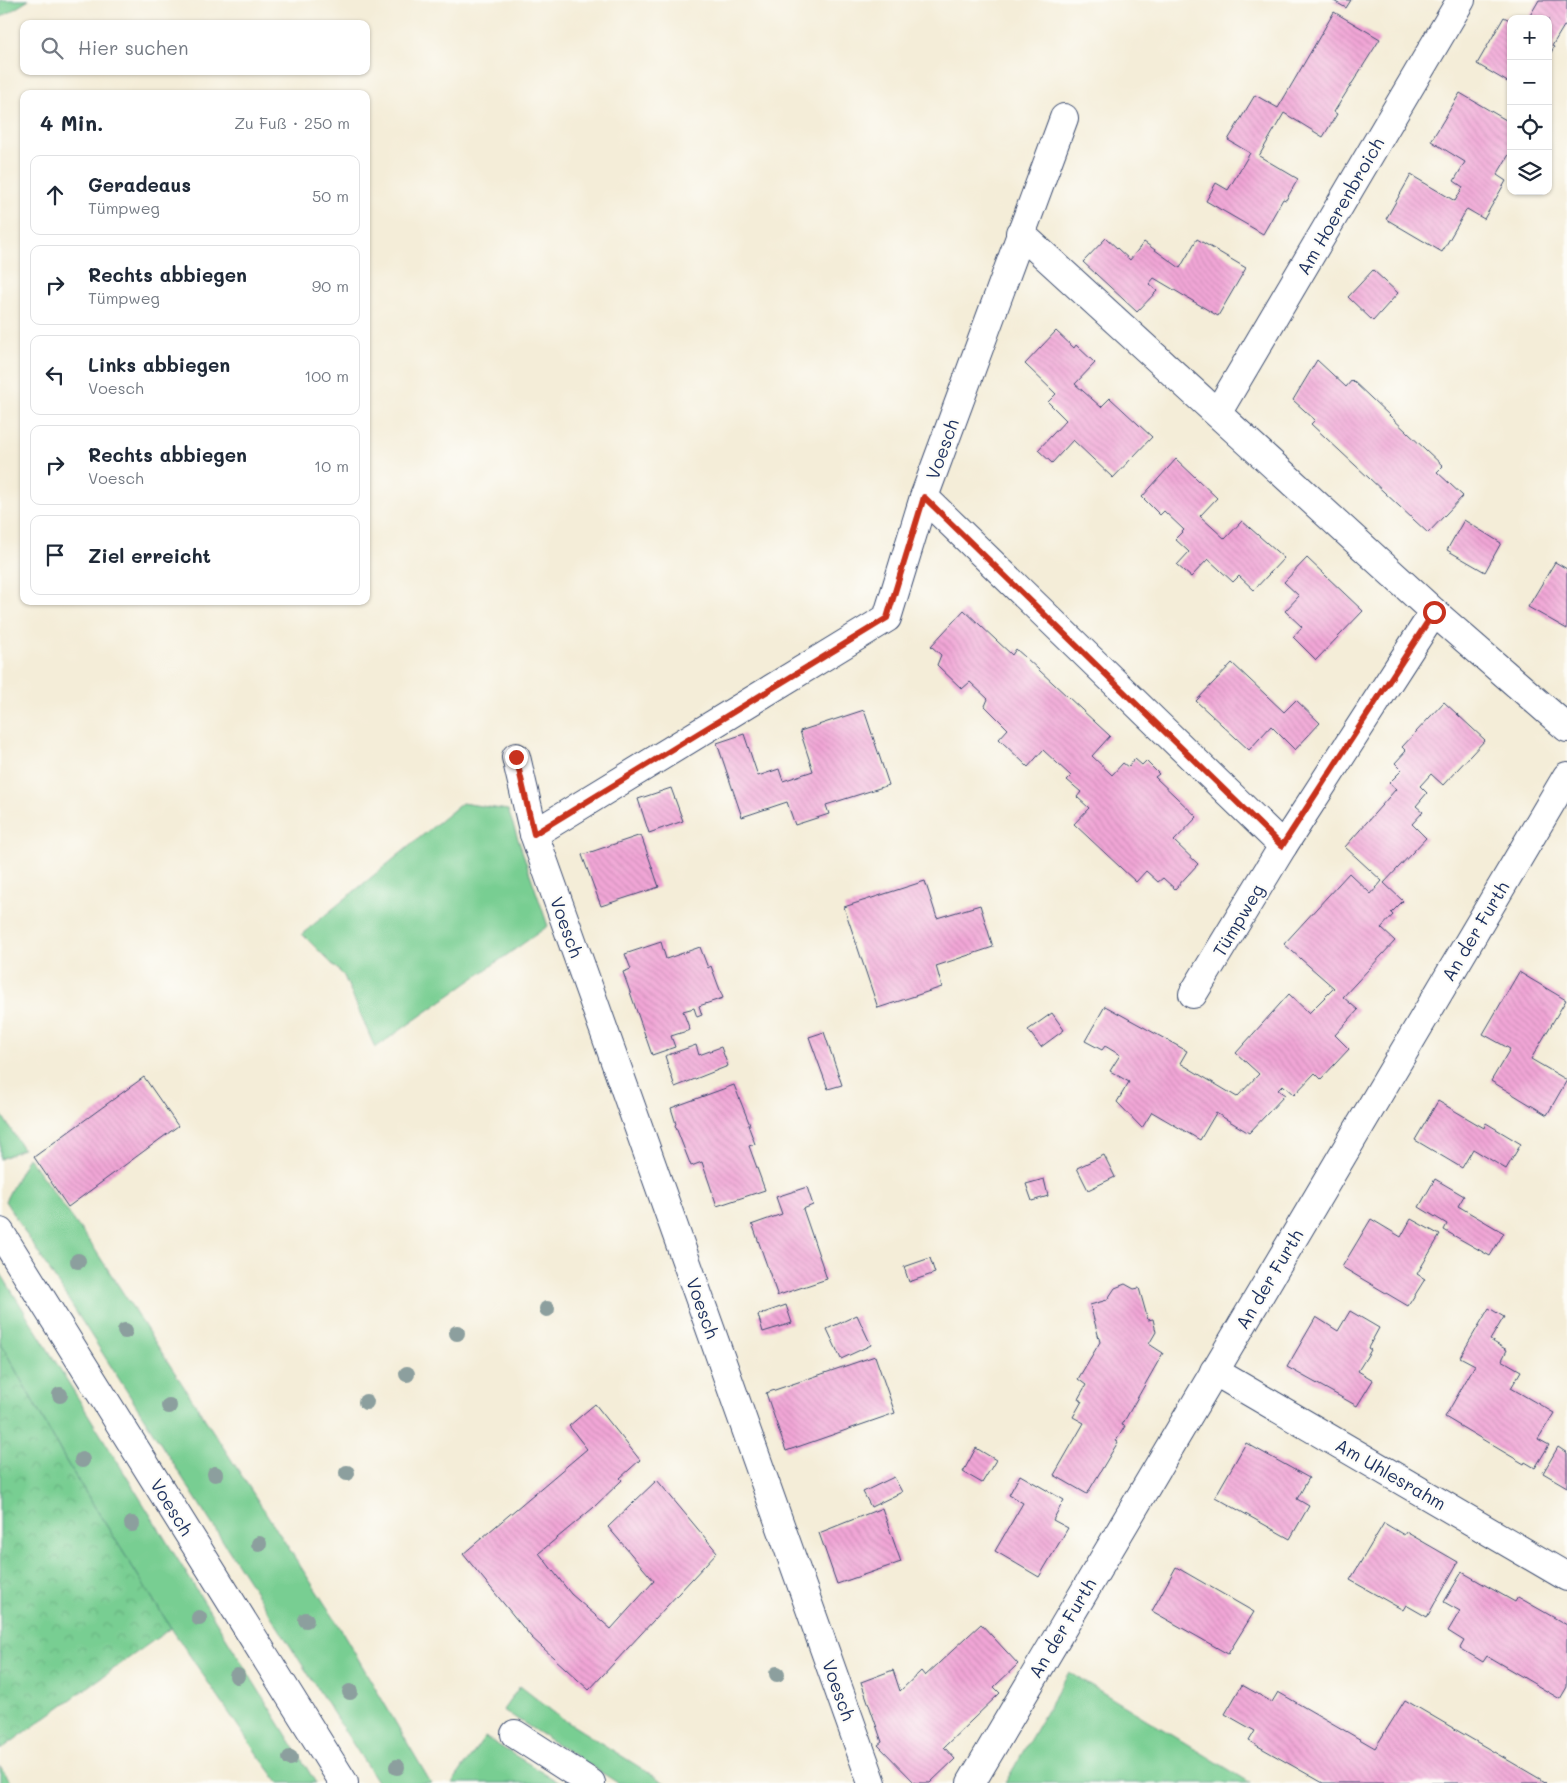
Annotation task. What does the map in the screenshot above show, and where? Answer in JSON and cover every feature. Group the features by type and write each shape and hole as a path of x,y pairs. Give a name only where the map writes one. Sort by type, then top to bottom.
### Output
{"street":[{"name":"Am Hoerenbroich","path":"1218,412 1461,0"},
{"name":"Voesch","path":"534,834 887,618 924,497 1064,118"},
{"path":"1020,233 1218,412 1434,612 1567,728"},
{"path":"924,497 1282,846"},
{"name":"Tümpweg","path":"1193,994 1282,846 1434,612"},
{"name":"Voesch","path":"516,757 534,834 872,1783"},
{"name":"An der Furth","path":"971,1783 1567,776"},
{"name":"Voesch","path":"0,1232 344,1783"},
{"name":"Am Uhlesrahm","path":"1214,1371 1567,1577"},
{"path":"515,1734 591,1783"}],"green space":[{"path":"0,0 29,0 0,18"},
{"path":"462,803 508,810 548,926 375,1048 344,976 302,934"},
{"path":"0,1112 23,1149 0,1159"},
{"path":"28,1157 94,1248 336,1621 431,1783 378,1783 5,1201"},
{"path":"0,1272 316,1783 279,1783 171,1628 67,1463 0,1342"},
{"path":"0,1342 67,1463 171,1628 0,1750"},
{"path":"1069,1672 1251,1783 1005,1783"},
{"path":"520,1686 561,1718 665,1783 618,1783 503,1710"},
{"path":"485,1737 560,1783 452,1783"},
{"path":"0,1766 12,1783 0,1783"}],"building":[{"path":"1332,0 1351,0 1346,8"},
{"path":"1539,0 1567,0 1567,27 1564,26 1552,46 1552,15 1530,15"},
{"path":"1334,12 1380,39 1334,112 1337,114 1323,137 1284,113 1259,156 1298,179 1286,200 1283,199 1263,234 1206,201 1216,183 1228,190 1250,153 1228,140 1255,95 1278,108"},
{"path":"1504,17 1507,19 1507,82 1477,64"},
{"path":"1460,93 1507,121 1507,158 1497,175 1506,181 1484,219 1467,209 1442,252 1386,219 1411,175 1455,201 1463,187 1454,181 1465,162 1431,141"},
{"path":"1106,238 1130,260 1144,242 1180,268 1197,239 1246,268 1218,316 1154,278 1149,284 1157,291 1137,312 1083,262"},
{"path":"1373,270 1398,293 1373,321 1348,297"},
{"path":"1056,331 1074,348 1076,345 1095,363 1075,384 1101,407 1110,398 1152,437 1113,478 1073,440 1052,463 1038,450 1066,420 1048,402 1056,394 1025,364"},
{"path":"1317,360 1346,387 1352,380 1443,466 1437,472 1463,496 1428,533 1311,424 1315,420 1293,400"},
{"path":"1176,459 1217,498 1200,516 1225,539 1242,521 1284,558 1254,590 1239,576 1233,582 1208,559 1191,577 1177,565 1189,552 1175,539 1184,530 1164,511 1160,515 1142,497"},
{"path":"1464,520 1501,543 1485,572 1447,550"},
{"path":"1307,558 1363,611 1316,660 1293,637 1302,627 1285,611 1299,596 1284,582"},
{"path":"1555,562 1567,569 1567,629 1528,607"},
{"path":"964,610 1012,655 1016,649 1110,736 1092,756 1112,775 1123,763 1128,767 1135,759 1142,765 1146,761 1159,774 1155,777 1197,817 1174,841 1198,864 1175,889 1163,878 1158,882 1146,871 1136,882 1074,824 1089,808 1077,797 1081,792 1067,780 1071,776 1043,750 1028,767 999,739 1008,729 985,706 988,699 970,682 962,689 937,665 941,655 931,646"},
{"path":"1232,663 1284,712 1296,700 1320,723 1295,750 1271,726 1249,750 1196,701"},
{"path":"1444,702 1485,740 1443,785 1431,774 1420,786 1427,793 1416,806 1423,812 1412,824 1426,838 1384,883 1403,901 1391,913 1393,915 1381,928 1395,941 1343,997 1358,1010 1335,1035 1349,1049 1321,1079 1315,1073 1294,1095 1283,1085 1278,1090 1285,1095 1249,1133 1216,1113 1200,1140 1152,1112 1142,1128 1117,1102 1129,1082 1110,1071 1120,1055 1105,1046 1102,1050 1085,1041 1105,1006 1187,1051 1180,1063 1237,1097 1259,1074 1236,1053 1289,994 1309,1013 1334,988 1284,944 1349,873 1371,894 1382,881 1345,847 1396,789 1389,783 1402,770 1395,763 1406,751 1402,747"},
{"path":"864,710 889,785 826,805 829,814 795,825 787,802 742,817 717,743 744,734 758,776 779,769 783,781 813,771 800,731"},
{"path":"671,788 683,821 649,833 638,799"},
{"path":"641,835 659,887 601,906 582,855"},
{"path":"925,881 937,918 980,905 993,947 936,966 942,987 878,1008 844,907"},
{"path":"661,942 666,959 700,947 708,968 711,966 723,998 699,1006 702,1015 697,1017 694,1008 683,1011 690,1030 671,1036 675,1047 652,1055 623,972 631,969 625,954"},
{"path":"1519,972 1566,1000 1531,1059 1567,1080 1547,1115 1491,1081 1510,1049 1483,1034"},
{"path":"1052,1013 1064,1030 1041,1047 1028,1030"},
{"path":"824,1032 842,1085 828,1089 809,1037"},
{"path":"696,1045 699,1055 721,1047 728,1066 675,1087 665,1056"},
{"path":"144,1077 178,1126 68,1207 34,1157"},
{"path":"734,1085 750,1125 748,1125 755,1144 749,1146 765,1190 717,1206 702,1162 691,1166 675,1125 671,1108"},
{"path":"1438,1101 1484,1128 1486,1123 1521,1144 1506,1169 1473,1149 1462,1168 1415,1140"},
{"path":"1104,1155 1115,1177 1088,1190 1077,1168"},
{"path":"1044,1179 1048,1196 1032,1201 1026,1184"},
{"path":"1435,1179 1464,1196 1458,1206 1504,1233 1490,1256 1444,1230 1447,1224 1419,1207"},
{"path":"807,1187 813,1205 803,1209 827,1279 776,1296 777,1294 753,1226 751,1225 782,1214 776,1197"},
{"path":"1371,1219 1401,1237 1411,1219 1440,1235 1417,1274 1425,1279 1408,1306 1342,1267"},
{"path":"930,1258 935,1273 909,1282 904,1267"},
{"path":"1125,1284 1134,1289 1139,1288 1148,1320 1153,1319 1156,1332 1149,1344 1163,1353 1122,1425 1125,1426 1116,1441 1118,1442 1087,1494 1054,1475 1084,1423 1073,1417 1082,1401 1078,1399 1086,1385 1078,1379 1100,1342 1090,1305 1107,1300 1115,1288"},
{"path":"786,1305 792,1323 763,1332 758,1315"},
{"path":"1489,1308 1504,1317 1490,1340 1507,1350 1502,1360 1521,1371 1511,1388 1554,1413 1538,1439 1549,1445 1535,1468 1525,1462 1524,1464 1445,1417 1475,1365 1460,1357"},
{"path":"1350,1311 1379,1328 1368,1348 1371,1350 1358,1371 1373,1380 1357,1406 1287,1367 1316,1317 1338,1331"},
{"path":"857,1315 871,1345 841,1359 827,1329"},
{"path":"875,1356 895,1413 786,1451 766,1393"},
{"path":"595,1404 640,1460 620,1478 622,1480 593,1508 539,1553 571,1594 611,1629 654,1581 608,1527 657,1480 717,1552 589,1690 531,1637 463,1554 587,1449 569,1426"},
{"path":"1246,1443 1309,1478 1297,1499 1309,1506 1290,1539 1215,1497"},
{"path":"1558,1447 1567,1453 1567,1487 1543,1473"},
{"path":"976,1448 996,1460 982,1483 963,1472"},
{"path":"1020,1475 1064,1500 1053,1520 1068,1528 1039,1577 995,1551 1023,1503 1009,1495"},
{"path":"894,1477 902,1492 871,1507 863,1492"},
{"path":"882,1508 901,1562 837,1584 819,1533"},
{"path":"1384,1523 1404,1535 1406,1532 1458,1562 1427,1617 1406,1605 1403,1610 1350,1580"},
{"path":"1176,1567 1254,1612 1228,1654 1152,1611"},
{"path":"1462,1572 1515,1602 1518,1597 1567,1625 1567,1687 1560,1699 1487,1656 1483,1662 1460,1648 1464,1641 1448,1631 1460,1611 1444,1602"},
{"path":"981,1624 1018,1664 994,1687 1000,1693 944,1747 955,1759 930,1783 915,1783 878,1745 882,1742 861,1682 893,1670 900,1691 921,1671 925,1676"},
{"path":"1242,1685 1272,1702 1278,1692 1375,1748 1405,1700 1547,1783 1323,1783 1249,1741 1255,1731 1225,1714"}],"route":[{"path":"516,757 534,834 887,618 924,497 1282,846 1434,612"}]}
